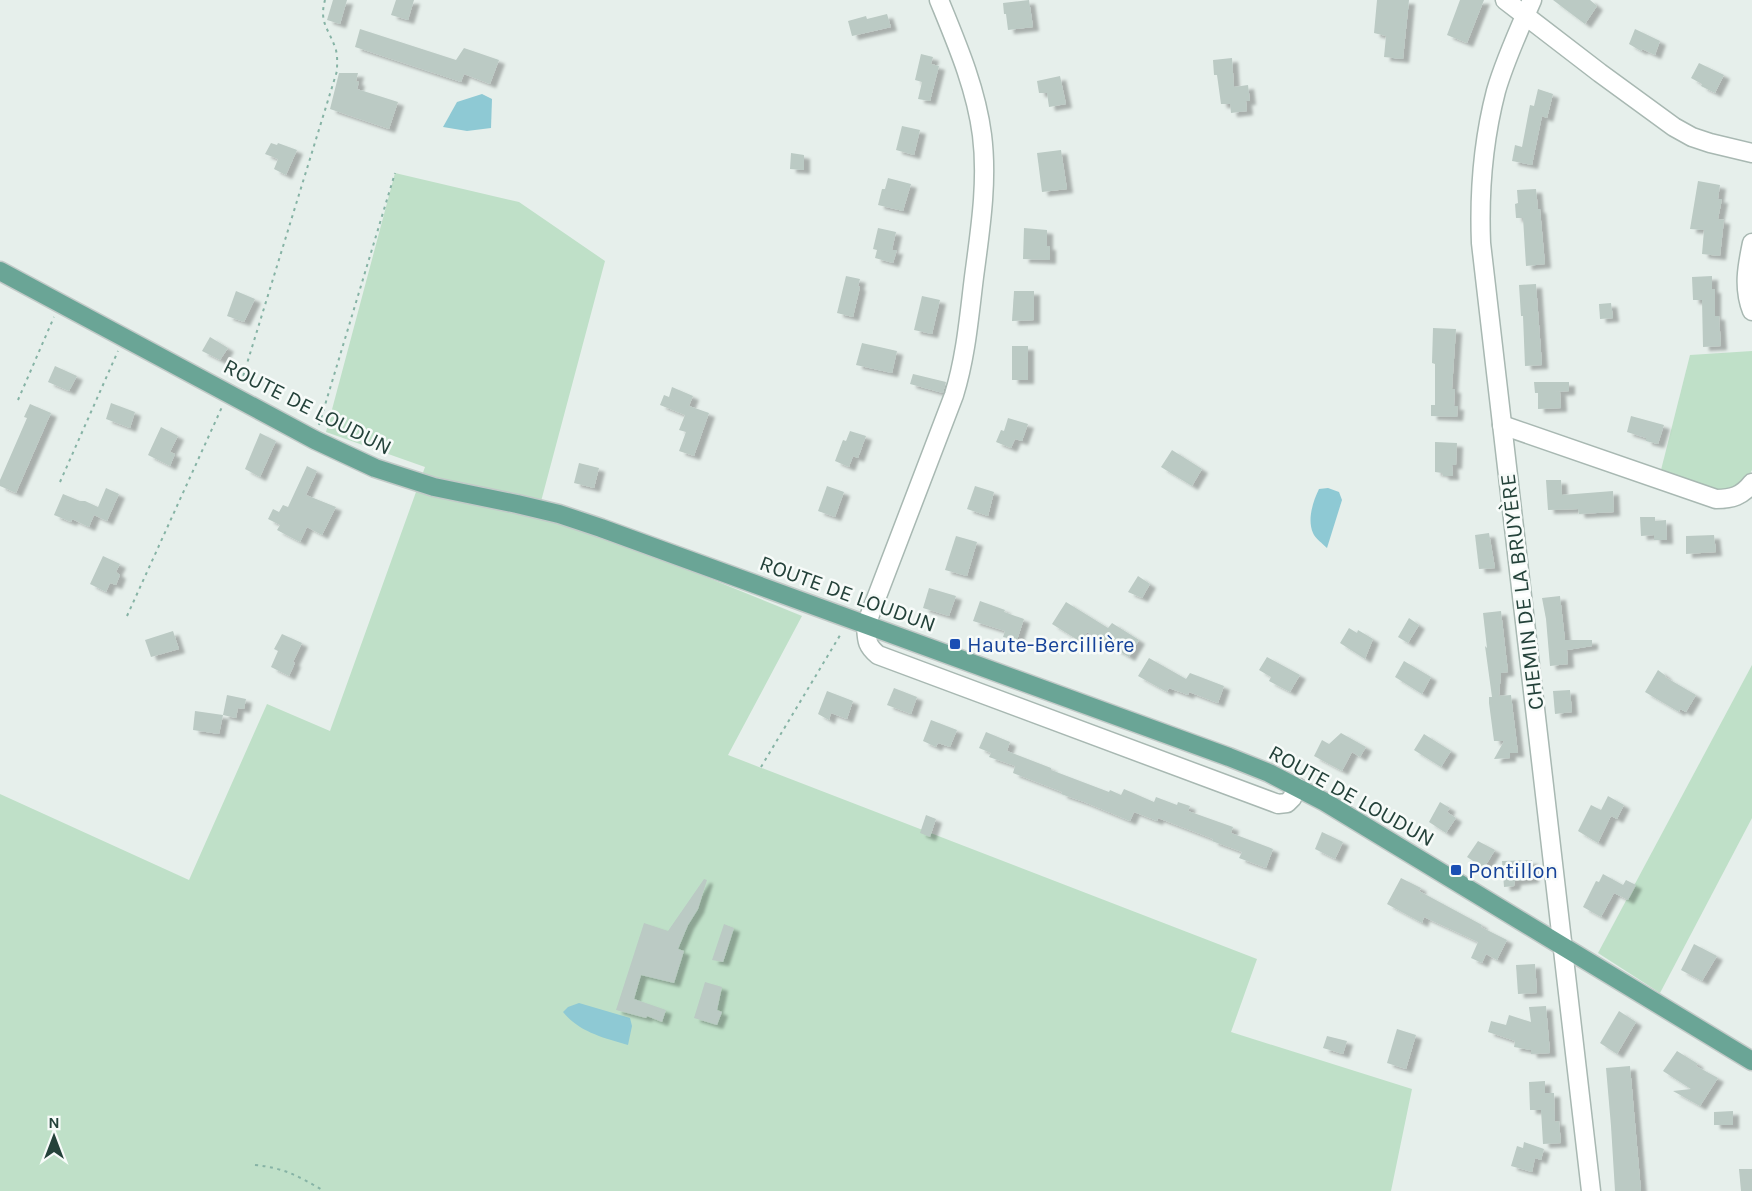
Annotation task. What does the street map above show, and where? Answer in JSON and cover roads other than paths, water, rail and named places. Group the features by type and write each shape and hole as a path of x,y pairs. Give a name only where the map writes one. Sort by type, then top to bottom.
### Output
{"main road":[{"name":"ROUTE DE LOUDUN","path":"0,271 352,459 434,487 560,514 601,528 1269,773 1298,787 1752,1061"}],"street":[{"path":"939,0 965,64 978,112 984,161 980,232 965,349 954,395 858,622 870,648 878,655 1278,804 1287,803 1298,787"},
{"path":"1505,0 1529,7 1600,73 1674,127 1692,137 1752,153"},
{"name":"CHEMIN DE LA BRUYÈRE","path":"1529,7 1506,61 1488,125 1480,196 1481,243 1591,1191"},
{"path":"1752,243 1746,284 1752,312"},
{"path":"1502,425 1716,499 1739,496 1752,483"}],"water":[{"path":"482,94 492,99 491,128 467,131 443,127 457,102"},
{"path":"1328,488 1339,492 1342,500 1327,548 1314,535 1311,528 1311,517 1319,489"},
{"path":"579,1003 630,1018 632,1026 628,1045 601,1037 569,1019 563,1012 568,1007"}],"place":[{"name":"Haute-Bercillière","path":"955,644"},
{"name":"Pontillon","path":"1456,870"}]}
